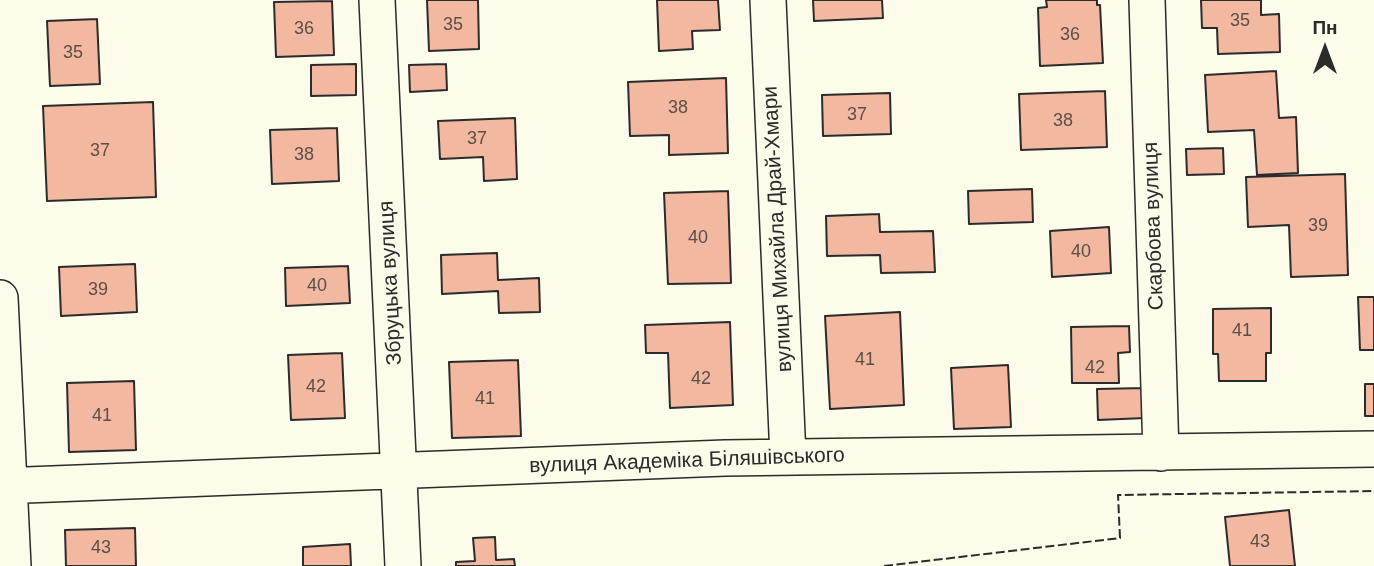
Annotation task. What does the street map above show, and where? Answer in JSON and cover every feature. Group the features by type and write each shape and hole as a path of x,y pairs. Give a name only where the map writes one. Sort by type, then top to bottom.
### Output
{"street":[{"name":"Збруцька вулиця","path":"377,0 403,566"},
{"name":"вулиця Михайла Драй-Хмари","path":"768,0 788,457"},
{"name":"Скарбова вулиця","path":"1147,0 1161,453"},
{"path":"0,298 5,486 13,566"},
{"name":"вулиця Академіка Біляшівського","path":"5,486 788,457 1374,449"}],"building":[{"path":"427,0 478,0 479,49 429,51"},
{"path":"657,0 718,0 720,30 692,31 693,49 659,51"},
{"path":"813,0 882,0 883,18 814,21"},
{"path":"1046,0 1097,0 1097,5 1100,5 1103,63 1040,66 1038,8 1047,7"},
{"path":"1201,0 1261,0 1261,15 1279,14 1280,52 1218,54 1217,28 1202,28"},
{"path":"332,1 334,55 276,57 274,2"},
{"path":"97,19 100,84 50,86 47,21"},
{"path":"356,64 356,95 311,96 311,65"},
{"path":"446,64 447,90 410,92 409,65"},
{"path":"1276,71 1279,118 1296,117 1298,173 1257,175 1254,130 1208,132 1205,75"},
{"path":"726,78 728,153 669,155 669,135 630,136 628,82"},
{"path":"1105,91 1107,147 1021,150 1019,94"},
{"path":"890,93 891,134 823,136 822,95"},
{"path":"153,102 156,197 47,201 43,106"},
{"path":"515,118 517,179 484,181 483,157 440,159 438,121"},
{"path":"337,128 339,181 272,184 270,130"},
{"path":"1223,148 1224,174 1187,175 1186,149"},
{"path":"1345,174 1348,275 1291,277 1289,225 1248,227 1246,177"},
{"path":"1032,189 1033,222 969,224 968,191"},
{"path":"728,191 731,283 668,284 664,193"},
{"path":"879,214 880,232 933,231 935,272 881,273 880,255 827,256 826,216"},
{"path":"1109,227 1111,273 1052,277 1050,231"},
{"path":"497,253 498,280 539,278 540,312 499,313 498,291 442,294 441,255"},
{"path":"135,264 137,312 61,316 59,267"},
{"path":"348,266 350,303 286,306 285,268"},
{"path":"1358,297 1374,297 1374,350 1360,350"},
{"path":"1271,308 1271,353 1266,353 1266,381 1219,381 1218,354 1213,354 1213,309"},
{"path":"900,312 904,405 830,409 825,316"},
{"path":"730,322 733,405 670,408 668,353 646,353 645,325"},
{"path":"1129,326 1130,352 1118,353 1119,383 1072,383 1071,327"},
{"path":"342,353 345,418 291,420 288,355"},
{"path":"518,360 521,436 452,438 449,362"},
{"path":"1008,365 1011,427 954,429 951,368"},
{"path":"134,381 136,450 69,452 67,383"},
{"path":"1365,384 1374,384 1374,416 1365,416"},
{"path":"1144,388 1145,418 1098,420 1097,389"},
{"path":"1289,510 1295,566 1230,566 1225,517"},
{"path":"135,528 136,566 66,566 65,530"},
{"path":"495,537 496,560 514,559 515,566 456,566 456,562 475,561 473,538"},
{"path":"350,544 351,566 303,566 303,547"}],"fence":[{"path":"884,566 1120,538 1118,495 1374,491"}]}
